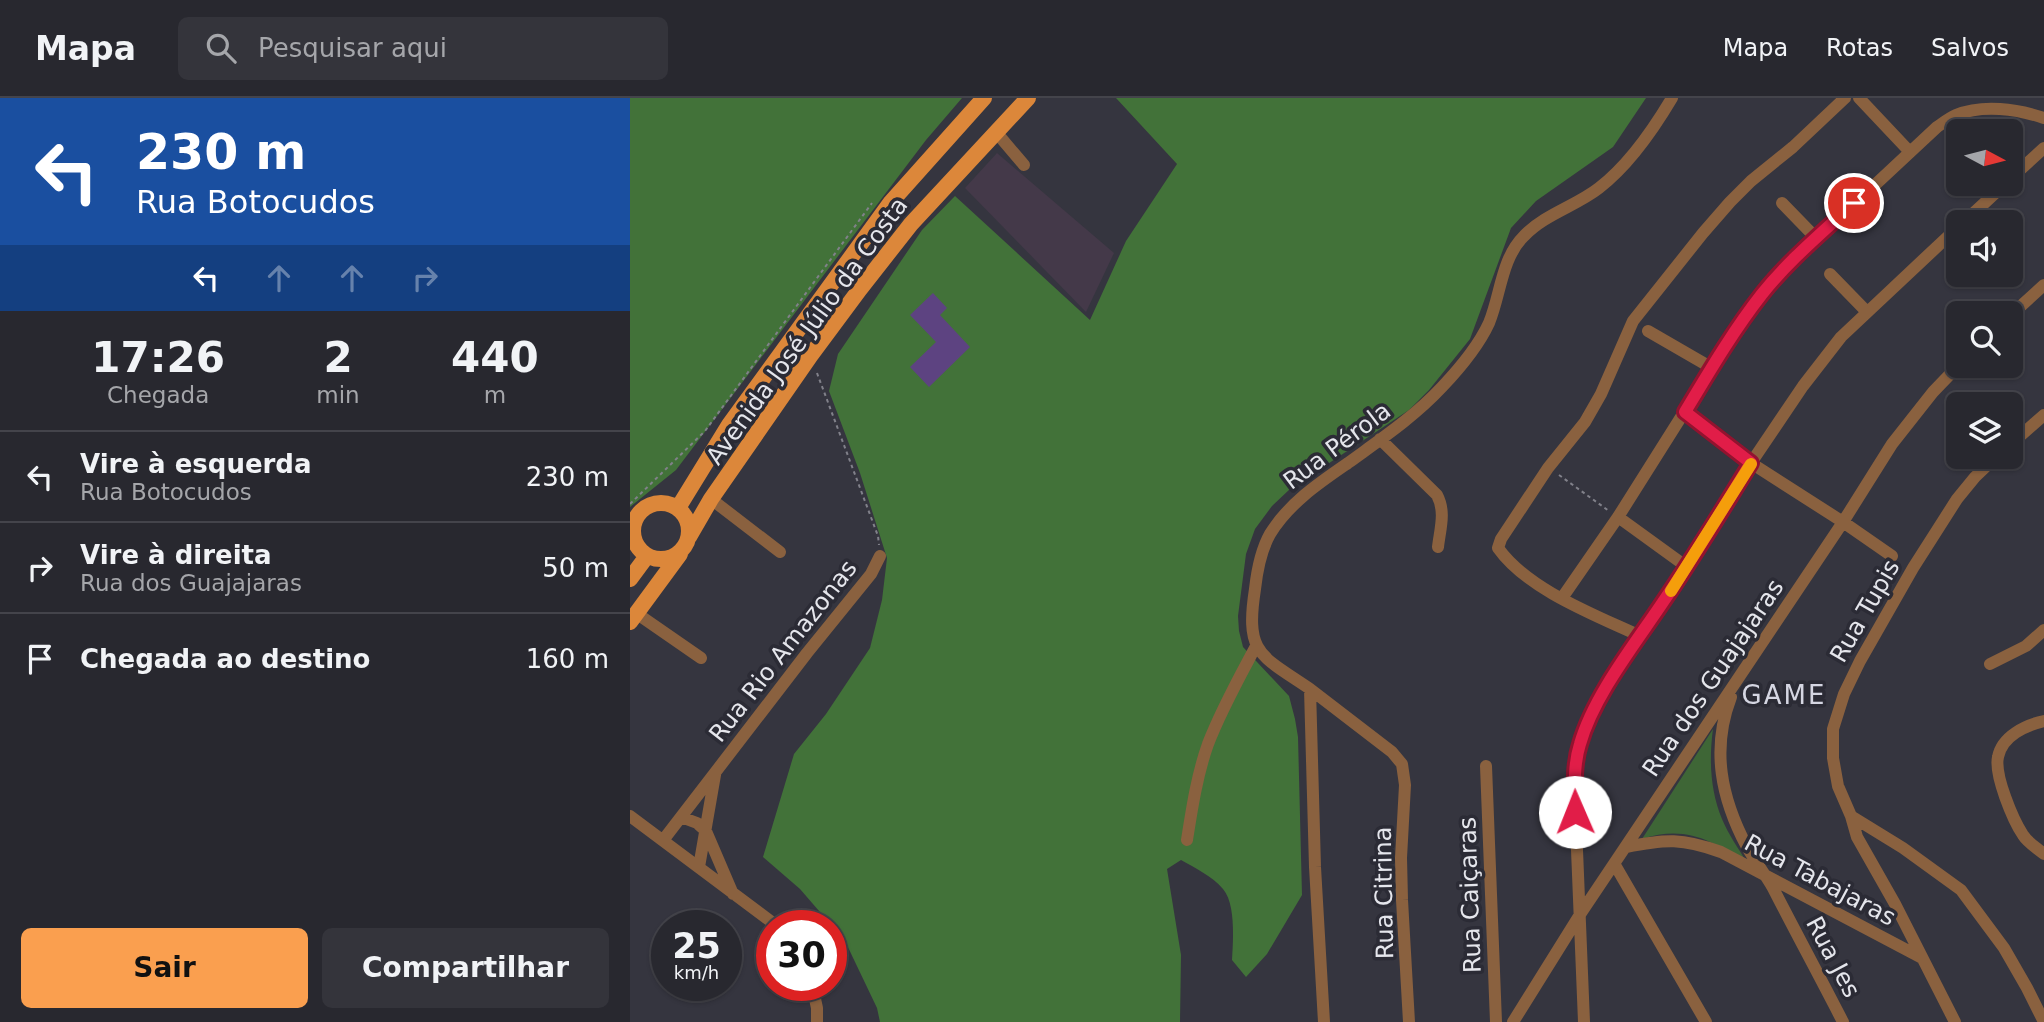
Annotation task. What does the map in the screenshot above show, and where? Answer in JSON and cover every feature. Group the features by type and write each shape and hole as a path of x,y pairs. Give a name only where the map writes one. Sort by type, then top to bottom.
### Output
{"main road":[{"name":"Avenida José Júlio da Costa","path":"678,508 729,425 882,213 984,98"},
{"name":"Avenida José Júlio da Costa","path":"633,618 686,544 711,499 811,355 911,224 1028,98"},
{"path":"656,503 668,503 678,508 688,521 686,544 674,556 665,559 647,556 638,548 632,537 638,515 646,507 656,503"},
{"path":"630,579 647,556"}],"street":[{"name":"Rua Pérola","path":"1256,646 1251,627 1258,568 1269,536 1287,511 1314,486 1418,412 1443,386 1472,353 1489,323 1509,254 1524,236 1548,217 1598,189 1617,173 1672,98"},
{"path":"1640,636 1537,583 1511,563 1498,548 1506,529 1548,468 1585,422 1601,394 1633,321 1703,233 1751,181 1793,147 1845,98"},
{"path":"1859,98 1910,152"},
{"path":"1562,598 1618,517 1762,294 1788,265 1937,127 1955,116 1977,109 2003,109 2044,118"},
{"path":"996,132 1024,165"},
{"path":"2023,167 2044,148"},
{"path":"1977,210 1992,196"},
{"path":"1782,202 1816,238"},
{"path":"1584,1022 1574,776 1579,746 1588,720 1803,386 1841,337 1946,238"},
{"path":"1830,274 1867,312"},
{"path":"2023,304 2044,285"},
{"path":"1648,331 1712,368"},
{"name":"Rua dos Guajajaras","path":"1513,1022 1581,913 1843,522 1892,444 1946,378"},
{"path":"1685,412 1751,463 1892,556"},
{"path":"2023,433 2044,415"},
{"path":"1380,439 1437,495 1442,515 1438,547"},
{"name":"Rua Tupis","path":"1922,958 1857,837 1838,786 1833,758 1833,729 1844,694 1880,624 1957,499 1983,469"},
{"path":"711,499 780,552"},
{"path":"1618,517 1687,567"},
{"name":"Rua Rio Amazonas","path":"664,839 871,574 880,556"},
{"path":"633,618 701,658"},
{"path":"1990,664 2026,646 2044,630"},
{"path":"1187,839 1208,744 1256,646 1270,661 1310,689 1315,867 1324,1022"},
{"name":"Rua Jes","path":"1738,678 1728,706 1721,739 1724,791 1748,849 1766,875 1843,1022"},
{"name":"Rua Citrina","path":"1310,689 1392,752 1402,764 1405,785 1402,900 1409,1022"},
{"path":"2044,720 2014,733 1998,756 1999,772 2011,814 2025,838 2044,854"},
{"name":"Rua Caiçaras","path":"1486,766 1496,1022"},
{"name":"Rua Rio Amazonas","path":"699,867 716,771"},
{"path":"630,816 756,910"},
{"path":"1851,816 1903,848 1961,891 2004,948 2044,1022"},
{"path":"681,817 697,823 706,831 733,894"},
{"name":"Rua Tabajaras","path":"1626,847 1670,840 1695,843 1721,852 1922,958"},
{"path":"1615,865 1706,1022"},
{"path":"1922,958 1955,1022"},
{"path":"815,1001 817,1022"}],"path":[{"path":"630,504 705,431 873,202"},
{"path":"811,355 878,536 880,556"},
{"path":"1548,468 1618,517"}],"shaded area":[{"path":"997,153 1114,253 1086,312 965,188"}],"green space":[{"path":"630,98 962,98 926,140 676,470 630,507"},
{"path":"1116,98 1646,98 1613,147 1536,201 1511,228 1470,339 1429,390 1409,410 1290,489 1272,506 1255,529 1246,554 1238,616 1239,631 1243,647 1289,696 1298,737 1302,895 1267,954 1246,977 1232,960 1233,923 1227,896 1214,880 1181,860 1167,869 1181,955 1180,1022 880,1022 877,1008 847,945 847,910 818,910 800,889 763,857 794,754 826,714 870,648 882,600 887,558 860,473 829,391 838,354 922,230 955,196 1090,320 1126,241 1177,164"},
{"path":"1713,729 1711,763 1715,797 1724,825 1747,863 1709,842 1685,834 1657,835 1642,839"}],"building":[{"path":"933,293 947,308 940,315 970,347 929,387 910,367 936,342 910,315"}],"slow traffic":[{"path":"1671,591 1751,464"}],"district":[{"name":"GAME","path":"1784,695"}],"route":[{"path":"1575,812 1574,776 1579,746 1588,720 1751,463 1685,412 1762,294 1788,265 1854,203"}]}
